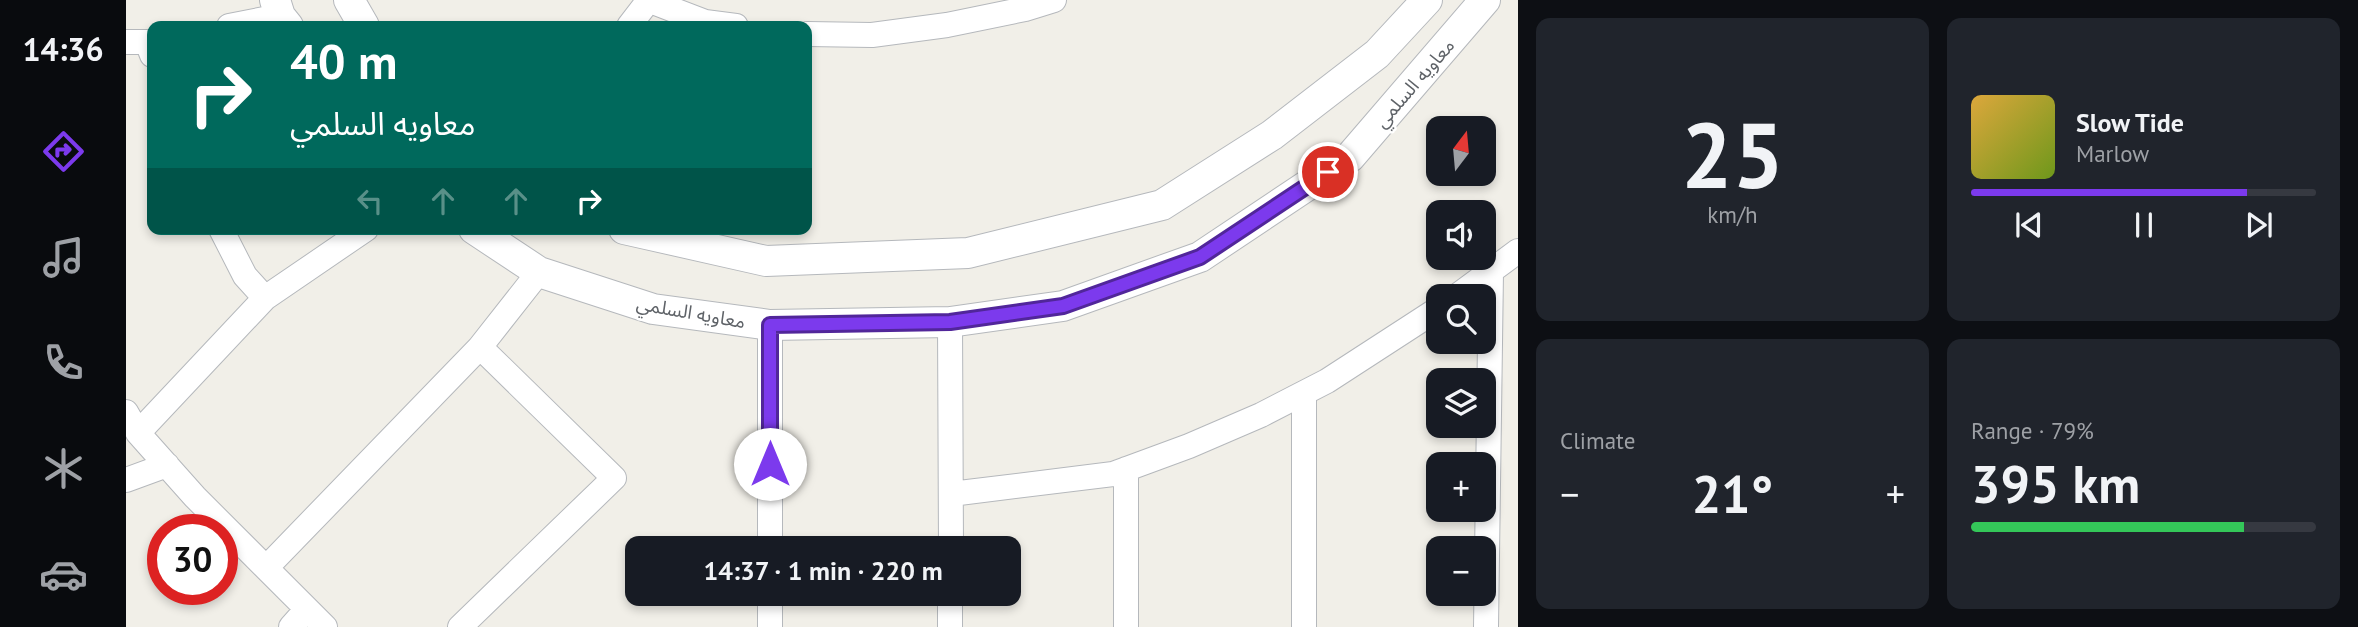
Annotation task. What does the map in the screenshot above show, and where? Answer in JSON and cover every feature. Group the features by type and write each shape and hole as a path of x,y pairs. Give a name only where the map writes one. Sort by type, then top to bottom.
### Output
{"street":[{"path":"349,0 361,21"},
{"path":"633,21 649,0 702,21"},
{"path":"812,34 872,35 947,25 1025,9 1054,0"},
{"path":"651,235 766,261 968,253 1162,205 1272,135 1377,54 1427,0"},
{"name":"معاويه السلمي","path":"484,235 539,272 653,309 770,325 950,322 1063,306 1200,257 1350,157 1485,0"},
{"path":"251,21 281,14"},
{"path":"1377,54 1407,90"},
{"path":"224,235 245,276 265,298"},
{"path":"325,627 299,618 267,568 195,497 132,423 265,298 357,235"},
{"path":"1474,284 1518,251"},
{"path":"267,568 480,347 539,272"},
{"path":"1486,627 1491,272"},
{"path":"951,494 1113,474 1189,446 1304,393 1350,367 1426,317"},
{"path":"950,322 951,536"},
{"path":"770,325 770,536"},
{"path":"460,627 614,478 480,347"},
{"path":"1304,393 1304,627"},
{"path":"126,480 167,465"},
{"path":"1126,469 1126,627"},
{"path":"770,606 770,627"},
{"path":"950,606 950,627"}],"route":[{"path":"770,464 770,325 950,322 1063,306 1200,257 1328,172"}]}
